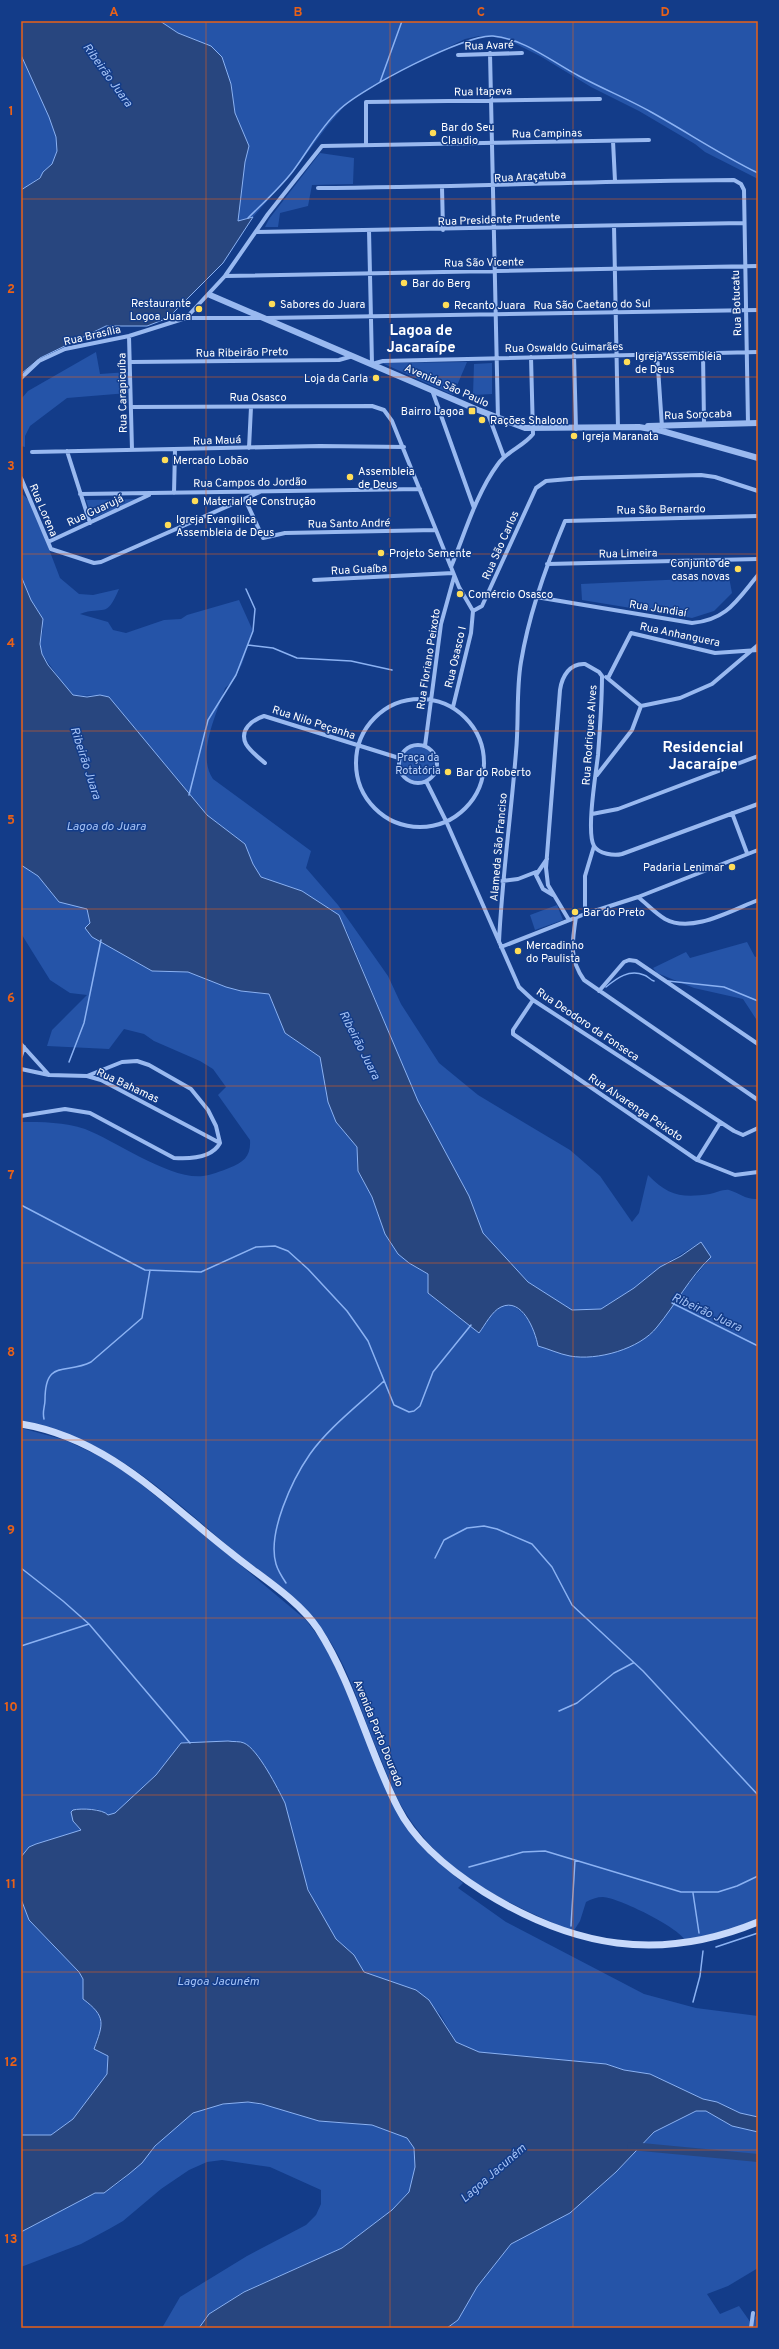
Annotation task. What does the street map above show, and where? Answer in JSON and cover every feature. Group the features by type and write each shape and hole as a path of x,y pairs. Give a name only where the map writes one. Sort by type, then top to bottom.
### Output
{"main road":[{"name":"Avenida Porto Dourado","path":"21,1424 49,1430 78,1440 130,1470 282,1592 310,1618 341,1672 398,1808 440,1861 473,1885 542,1924 572,1935 609,1942 654,1946 689,1942 728,1933 758,1922"}],"street":[{"path":"490,53 498,357 498,418"},
{"name":"Rua Avaré","path":"458,55 522,53"},
{"name":"Rua Itapeva","path":"366,144 366,102 600,100"},
{"name":"Rua Campinas","path":"326,146 366,144 649,140"},
{"path":"613,141 615,182"},
{"name":"Rua Brasília","path":"21,378 39,361 65,349 129,336 186,318 210,295 268,214 319,150 326,146"},
{"name":"Rua Araçatuba","path":"318,188 494,186 734,180 742,184"},
{"name":"Rua Botucatu","path":"742,184 744,190 743,224 748,423"},
{"path":"442,187 444,230"},
{"name":"Rua Presidente Prudente","path":"256,232 495,230 544,226 743,224"},
{"path":"614,226 618,428"},
{"path":"369,230 372,364"},
{"name":"Rua São Vicente","path":"225,276 758,266"},
{"name":"Avenida São Paulo","path":"210,295 488,414 534,430 639,427 662,428 758,458"},
{"name":"Rua São Caetano do Sul","path":"186,318 758,310"},
{"name":"Rua Carapicuíba","path":"129,336 131,362 132,450"},
{"name":"Rua Oswaldo Guimarães","path":"372,364 383,361 498,357 758,352"},
{"path":"657,353 662,428"},
{"path":"703,353 704,423"},
{"path":"574,355 576,429"},
{"name":"Rua Ribeirão Preto","path":"131,362 339,360 354,356"},
{"path":"451,568 474,508 496,467 504,457 530,438 534,430 531,357"},
{"path":"432,389 474,508"},
{"name":"Rua Osasco","path":"131,407 372,406 384,410 392,421 404,447"},
{"path":"249,448 251,407"},
{"path":"488,414 504,457"},
{"name":"Rua Sorocaba","path":"662,428 704,423 758,423"},
{"path":"404,447 451,568 473,612"},
{"name":"Rua Mauá","path":"32,452 404,447"},
{"path":"174,493 175,450"},
{"path":"67,451 90,524"},
{"name":"Rua São Carlos","path":"473,612 482,606 536,488 546,481 581,478 701,475 758,490"},
{"name":"Rua Lorena","path":"21,478 51,549 94,563 101,562 245,499"},
{"name":"Rua Campos do Jordão","path":"80,494 420,489"},
{"path":"245,499 263,491"},
{"name":"Rua Guarujá","path":"48,542 90,524 150,494"},
{"name":"Rua Santo André","path":"245,499 263,538 285,533 436,530"},
{"name":"Rua São Bernardo","path":"565,521 758,516"},
{"name":"Alameda São Franciso","path":"499,942 502,881 516,752 521,662 536,597 547,564 565,521"},
{"name":"Rua Limeira","path":"547,564 758,559"},
{"name":"Rua Guaíba","path":"314,580 454,575"},
{"name":"Rua Floriano Peixoto","path":"425,746 441,624 454,575"},
{"name":"Rua Jundiaí","path":"536,597 692,623 708,621 724,614 758,575"},
{"name":"Rua Osasco I","path":"452,707 471,633 473,612"},
{"name":"Rua Anhanguera","path":"608,678 631,633 715,653 756,651"},
{"path":"642,706 680,698 712,684 756,651 758,645"},
{"name":"Rua Rodrigues Alves","path":"569,920 554,895 546,877 561,684 567,671 579,664 585,664 599,672 602,676 596,776 592,814 594,846"},
{"path":"599,672 642,706"},
{"path":"431,699 452,707 474,728 482,746 484,766 476,795 463,810 446,821 426,826 411,826 396,822 378,811 365,796 357,776 358,746 365,728 386,708 408,700 431,699"},
{"path":"596,776 632,730 642,706"},
{"name":"Rua Nilo Peçanha","path":"265,763 246,745 245,736 246,728 249,724 264,716 399,758"},
{"path":"409,746 425,746 435,754 437,767 435,773 426,781 413,782 402,776 399,770 399,758 409,746"},
{"path":"592,814 618,809 758,756"},
{"name":"Rua Deodoro da Fonseca","path":"426,781 446,821 519,987 533,1000 720,1123 743,1135 758,1128"},
{"path":"585,914 585,876 594,846 608,853 622,854 758,804"},
{"path":"732,813 747,854"},
{"path":"501,947 585,914 638,897 758,850"},
{"path":"502,881 518,879 536,872 547,859"},
{"path":"536,872 543,889 554,895"},
{"path":"638,897 665,919 679,924 693,924 758,901"},
{"path":"576,918 573,949 575,967 584,980 758,1100"},
{"path":"599,991 624,962 636,961 758,1044"},
{"name":"Rua Alvarenga Peixoto","path":"533,1000 513,1032 697,1160 735,1175 758,1172"},
{"path":"21,1056 22,1045"},
{"path":"22,1045 49,1075"},
{"path":"21,1116 65,1109 90,1113 174,1158 190,1159 205,1155 217,1148 220,1143 216,1126 208,1110 191,1089 149,1065 137,1061 122,1062 87,1076"},
{"path":"21,1074 23,1070"},
{"name":"Rua Bahamas","path":"23,1070 49,1075 87,1076 101,1080 145,1101 220,1143"},
{"path":"697,1160 720,1123"},
{"path":"751,2328 754,2314"}],"green space":[{"path":"160,21 758,21 758,179 705,152 695,144 639,111 591,87 540,56 508,40 489,36 479,36 465,39 393,74 348,102 328,125 292,173 253,217 237,222 246,151 235,113 231,84 211,46 178,33"},
{"path":"21,55 50,117 57,143 57,152 48,169 32,183 21,190"},
{"path":"320,153 354,158 353,184 312,185 308,206 280,213 278,227 265,227 269,219"},
{"path":"96,352 100,374 128,372 128,393 67,398 30,426 25,436 25,447 21,446 21,399 28,391"},
{"path":"467,362 453,395 382,363"},
{"path":"492,363 492,394 473,395 474,364"},
{"path":"21,493 31,502 60,578 79,594 93,595 119,589 111,605 104,610 80,614 108,622 113,630 126,633 164,620 181,619 187,615 239,600 253,631 242,664 233,681 225,688 213,722 207,746 208,769 213,779 311,851 306,868 338,905 388,976 401,1004 439,1063 478,1095 570,1150 600,1176 632,1222 639,1213 648,1175 662,1187 676,1194 691,1196 729,1190 746,1197 758,1199 758,1919 728,1930 685,1940 680,1934 647,1914 622,1902 601,1897 594,1898 586,1902 580,1921 573,1932 499,1897 477,1883 455,1868 436,1851 418,1830 402,1807 391,1784 344,1666 321,1627 310,1615 286,1591 233,1550 137,1471 83,1440 53,1429 21,1421 21,1122 45,1122 85,1129 159,1166 190,1176 210,1175 239,1163 246,1158 248,1154 250,1140 218,1095 226,1087 213,1069 200,1061 154,1041 144,1034 124,1029 109,1049 47,1046 52,1030 87,995 70,993 50,980 22,935 21,865 38,876 59,902 87,909 90,923 125,955 152,971 188,972 226,987 241,991 269,994 285,1033 320,1057 330,1103 336,1122 357,1147 358,1172 372,1197 385,1234 398,1254 409,1263 428,1274 467,1322 479,1333 494,1312 500,1307 506,1305 518,1309 528,1319 535,1330 631,1346 656,1328 676,1299 711,1257 701,1242 660,1267 634,1288 601,1309 572,1310 528,1282 483,1233 469,1196 418,1102 346,929 321,905 302,891 261,877 253,864 245,844 207,815 109,697 73,695 42,654 40,644 43,629 39,612 31,600 21,576"},
{"path":"141,499 92,518 86,500"},
{"path":"729,577 732,593 714,611 692,618 582,600 581,584"},
{"name":"Praça da Rotatória","path":"415,747 421,747 425,748 432,754 435,764 434,771 428,778 421,781 415,781 411,780 404,774 401,767 401,761 402,757 408,750"},
{"path":"557,905 563,920 535,930 530,915"},
{"path":"747,942 755,957 758,956 758,1022 743,999 694,988 657,973 653,968 686,952 690,958"},
{"path":"21,1428 65,1440 99,1456 127,1473 207,1537 306,1620 324,1644 339,1674 395,1809 430,1855 463,1883 458,1888 506,1922 644,1994 696,2008 758,2016 758,2117 740,2113 717,2102 703,2099 650,2074 624,2070 606,2064 479,2052 456,2042 440,2014 416,1990 364,1972 354,1955 336,1939 316,1906 303,1876 280,1792 243,1742 181,1743 156,1775 115,1813 108,1815 97,1809 76,1809 82,1830 29,1847 21,1857"},
{"path":"21,1899 29,1920 79,1972 83,1979 83,1999 96,2011 101,2021 101,2027 94,2049 108,2056 107,2074 73,2119 51,2135 21,2135"},
{"path":"248,2102 278,2108 319,2121 372,2125 407,2138 414,2148 415,2167 409,2192 392,2210 342,2248 243,2292 209,2314 199,2328 162,2328 180,2297 247,2256 306,2225 316,2215 321,2204 321,2190 270,2167 222,2160 207,2162 189,2170 161,2189 123,2221 109,2229 81,2244 21,2267 21,2232 95,2193 108,2190 120,2182 133,2171 170,2131 182,2120 194,2113 220,2105"},
{"path":"696,2111 706,2111 733,2126 758,2132 758,2268 728,2286 707,2294 720,2314 739,2306 751,2323 758,2313 758,2328 447,2328 458,2320 477,2287 511,2244 570,2213 616,2172 654,2132"}],"water":[{"path":"21,21 160,21 178,33 211,46 222,57 231,84 235,113 249,146 245,162 238,221 253,217 223,263 168,318 147,326 106,326 40,358 21,374 21,190 40,178 43,172 52,164 57,151 56,137 49,117 21,55"},
{"name":"Lagoa do Juara","path":"21,576 31,600 43,619 40,644 42,654 48,665 73,695 87,697 100,695 109,697 207,815 245,844 253,864 261,877 302,891 339,915 418,1101 469,1196 483,1233 528,1282 572,1310 601,1309 634,1288 660,1267 681,1256 701,1242 711,1257 689,1282 664,1318 649,1335 640,1342 617,1352 593,1357 570,1356 538,1346 531,1324 526,1317 515,1307 508,1305 498,1309 489,1318 479,1333 428,1293 428,1274 409,1263 398,1254 385,1234 372,1197 358,1171 357,1147 336,1122 328,1102 320,1057 285,1033 269,994 241,991 226,987 188,972 152,971 92,937 85,928 90,923 87,909 59,902 38,876 21,865"},
{"name":"Lagoa Jacuném","path":"228,1741 242,1742 249,1747 273,1779 285,1803 308,1890 336,1939 354,1955 364,1972 416,1990 429,2000 456,2042 479,2052 606,2064 624,2070 650,2074 703,2099 717,2102 740,2113 758,2117 758,2132 732,2126 706,2111 696,2111 654,2132 616,2172 570,2213 511,2244 477,2287 458,2320 447,2328 199,2328 209,2314 244,2292 342,2248 392,2210 409,2192 415,2167 414,2148 407,2138 372,2125 319,2121 262,2104 248,2102 223,2104 193,2113 155,2146 142,2163 104,2193 95,2193 21,2232 21,2135 51,2135 73,2119 107,2074 108,2056 94,2049 101,2027 101,2021 96,2011 83,1999 83,1979 79,1972 29,1920 21,1899 21,1857 29,1847 81,1830 73,1821 71,1812 73,1810 81,1809 102,1811 108,1815 115,1813 156,1775 181,1743"}],"waterway":[{"path":"380,82 402,21"},
{"path":"248,218 288,177 326,124 350,101 368,89 413,64 460,44 479,38 493,36 505,38 527,46 579,76 651,112 731,159 758,173"},
{"path":"189,795 208,720 236,675 253,631 255,609 246,589"},
{"path":"248,645 273,648 297,658 351,661 392,670"},
{"path":"69,1062 84,1023 101,940"},
{"path":"606,987 614,980 624,975 633,973 639,973 654,981"},
{"path":"668,981 724,987 758,1001"},
{"path":"21,1205 145,1270 201,1272 256,1247 275,1246 288,1251 308,1269 347,1311 368,1341 394,1405 409,1412 414,1411 420,1406 433,1372 471,1325"},
{"path":"44,1419 43,1411 46,1387 49,1378 53,1373 59,1370 82,1366 91,1362 142,1318 150,1270"},
{"name":"Ribeirão Juara","path":"672,1303 758,1346"},
{"path":"286,1583 279,1572 274,1551 278,1522 289,1492 310,1454 326,1434 384,1381"},
{"path":"435,1558 444,1540 467,1528 484,1526 497,1529 532,1544 552,1567 572,1605 643,1671 758,1795"},
{"path":"21,1568 63,1601 89,1624 190,1743"},
{"path":"21,1646 89,1624"},
{"path":"559,1711 577,1703 614,1673 633,1663"},
{"path":"469,1867 523,1852 545,1851 681,1892 718,1892 737,1886 758,1876"},
{"path":"571,1926 575,1860"},
{"path":"693,1893 699,1933"},
{"path":"716,1947 758,1933"},
{"path":"693,2002 700,1976 703,1951"},
{"name":"Lagoa Jacuném","path":"631,2146 758,2158"}],"place":[{"name":"Bar do Seu Claudio","path":"433,133"},
{"name":"Bar do Berg","path":"404,283"},
{"name":"Sabores do Juara","path":"272,304"},
{"name":"Recanto Juara","path":"446,305"},
{"name":"Restaurante Logoa Juara","path":"199,309"},
{"name":"Igreja Assembléia de Deus","path":"627,362"},
{"name":"Loja da Carla","path":"376,378"},
{"name":"Bairro Lagoa","path":"472,411"},
{"name":"Rações Shaloon","path":"482,420"},
{"name":"Igreja Maranata","path":"574,436"},
{"name":"Mercado Lobão","path":"165,460"},
{"name":"Assembleia de Deus","path":"350,477"},
{"name":"Material de Construção","path":"195,501"},
{"name":"Igreja Evangilica Assembleia de Deus","path":"168,525"},
{"name":"Projeto Semente","path":"381,553"},
{"name":"Conjunto de casas novas","path":"738,569"},
{"name":"Comércio Osasco","path":"460,594"},
{"name":"Bar do Roberto","path":"448,772"},
{"name":"Padaria Lenimar","path":"732,867"},
{"name":"Bar do Preto","path":"575,912"},
{"name":"Mercadinho do Paulista","path":"518,951"}],"district":[{"name":"Lagoa de Jacaraípe","path":"421,338"},
{"name":"Residencial Jacaraípe","path":"703,756"}]}
